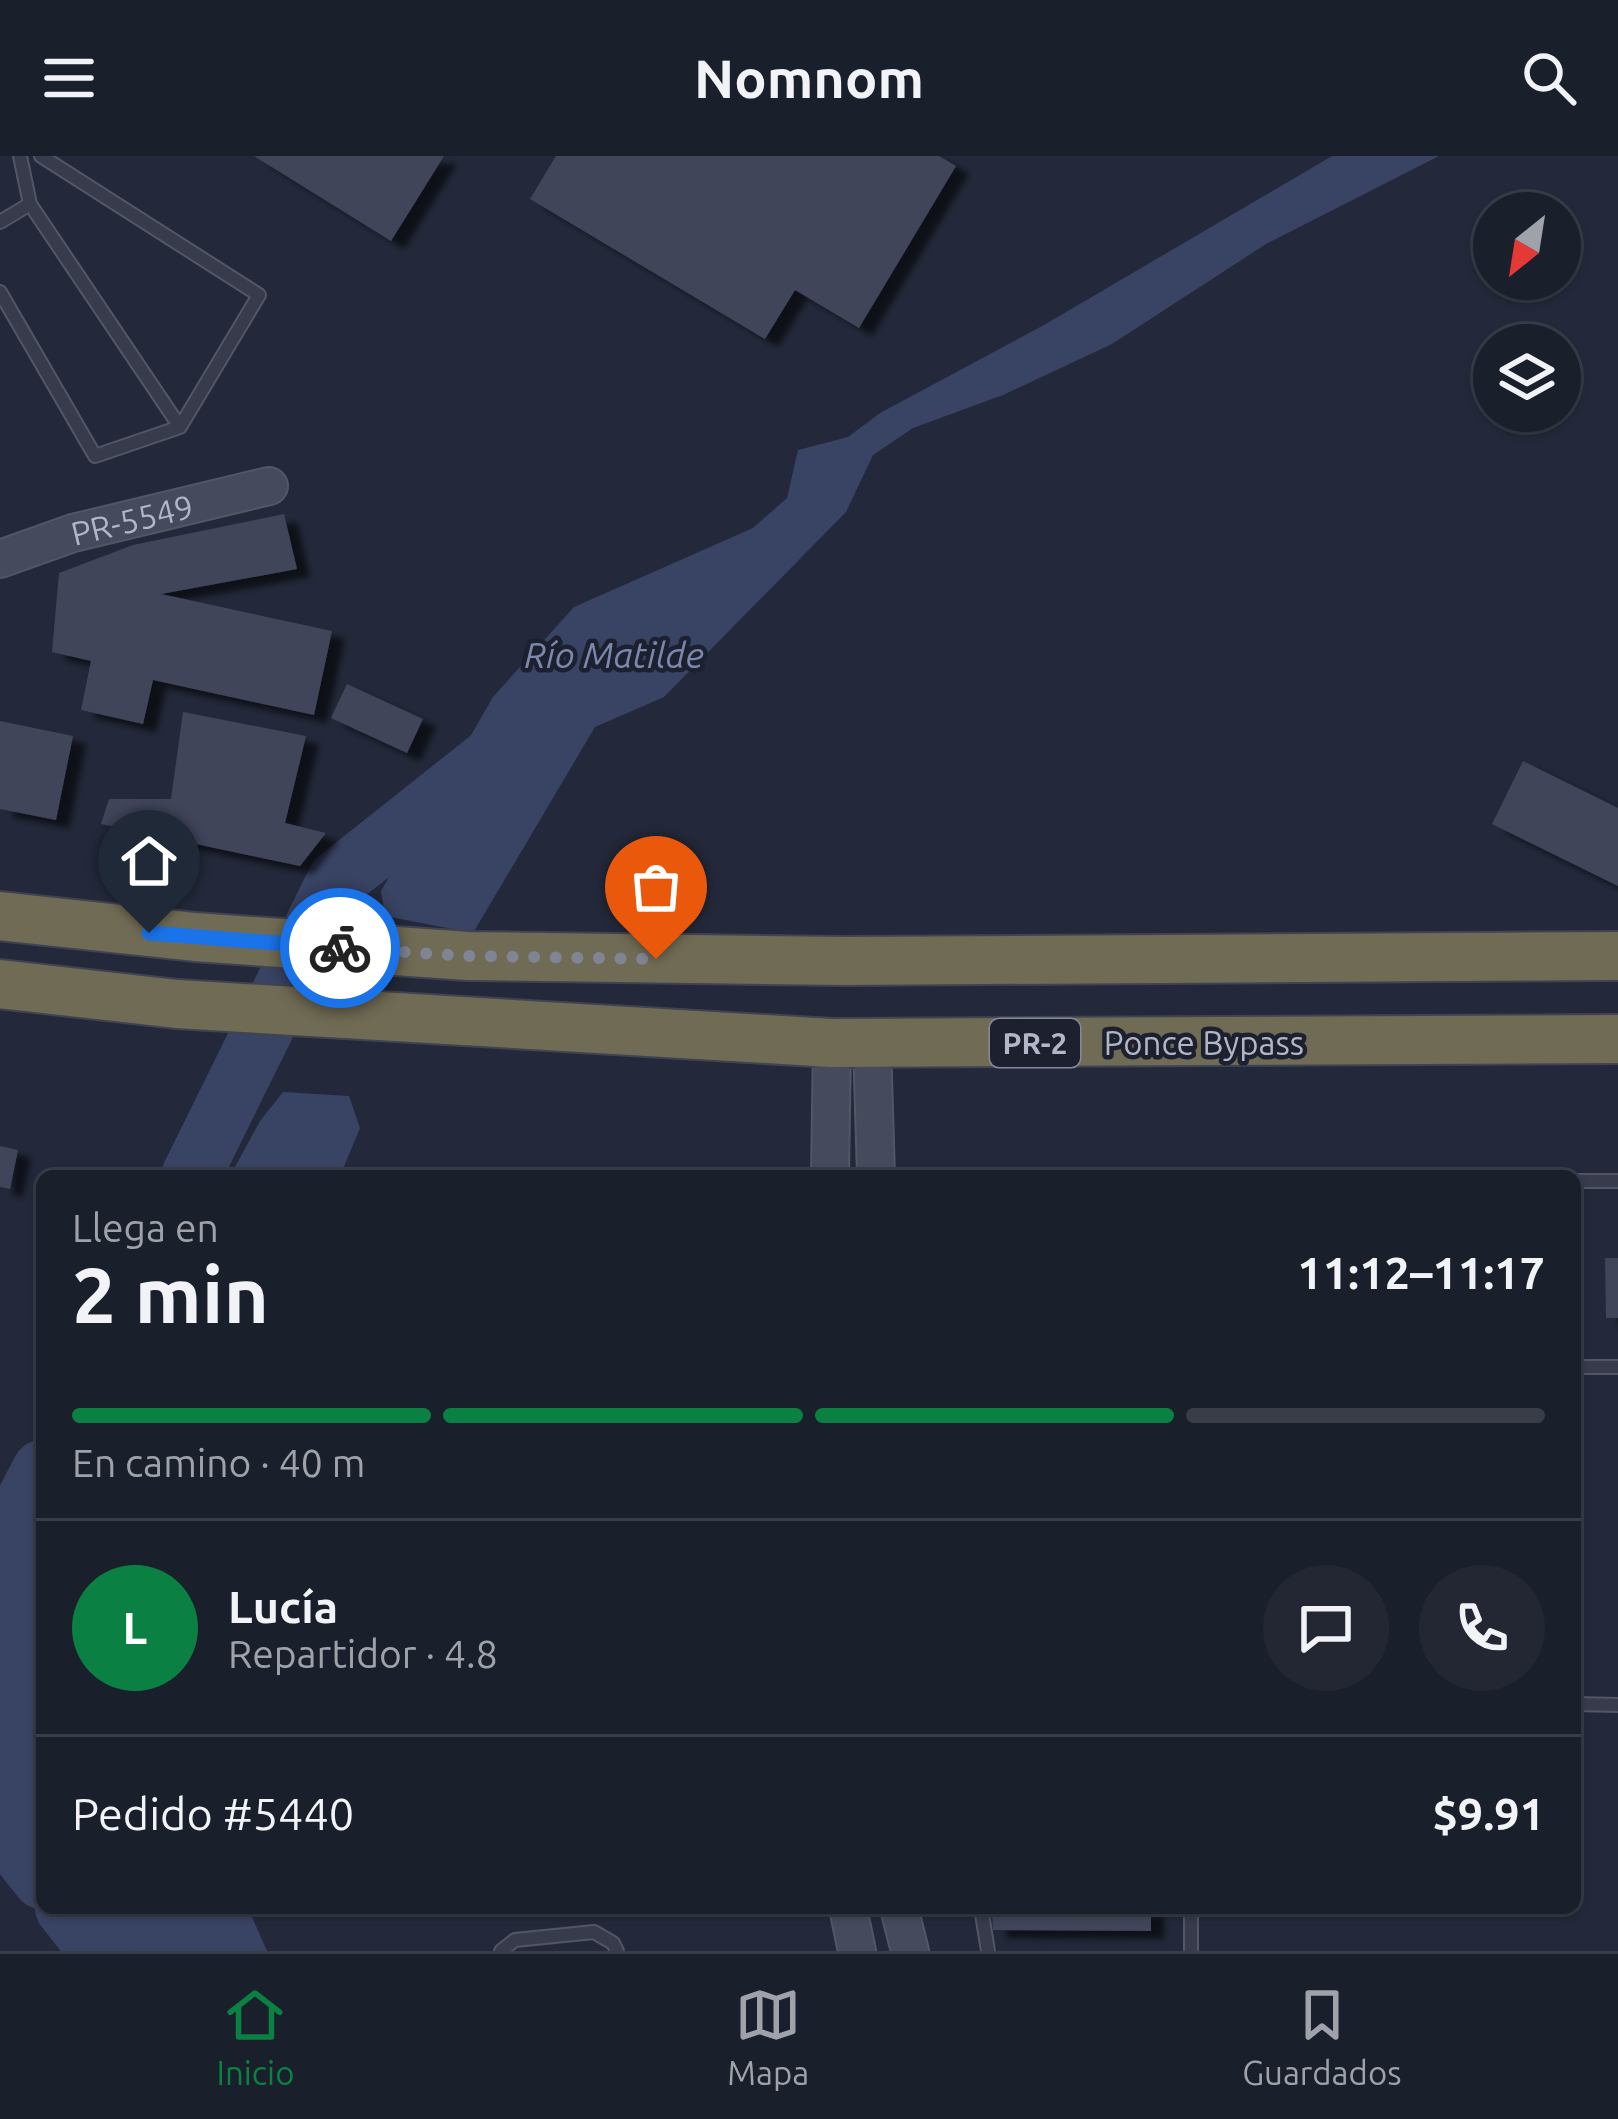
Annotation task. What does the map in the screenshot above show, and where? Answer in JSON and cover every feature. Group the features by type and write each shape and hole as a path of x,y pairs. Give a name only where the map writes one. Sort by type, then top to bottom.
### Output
{"highway":[{"path":"0,916 195,938 468,956 844,961 1618,956"},
{"name":"Ponce Bypass","path":"0,984 177,1004 852,1044 1618,1040"}],"street":[{"name":"PR-5549","path":"0,559 73,533 268,486"},
{"path":"831,1170 852,1044"},
{"path":"852,1044 875,1170"},
{"path":"849,1914 856,1951"},
{"path":"901,1914 910,1951"}],"lane":[{"path":"20,156 30,204 180,427"},
{"path":"0,292 94,456 180,427 259,295 40,156"},
{"path":"0,222 30,204"},
{"path":"1581,1181 1618,1181"},
{"path":"1581,1367 1618,1367"},
{"path":"1581,1705 1618,1705"},
{"path":"982,1914 988,1951"},
{"path":"1191,1914 1191,1951"},
{"path":"500,1951 515,1940 594,1932 613,1943 617,1951"}],"water":[{"name":"Río Matilde","path":"1332,156 1439,156 1266,244 1112,344 1003,395 913,428 873,455 846,512 664,697 595,727 473,933 385,916 381,891 493,697 574,607 753,528 787,498 798,450 848,437 880,413 1044,325"},
{"path":"283,1092 349,1096 360,1128 342,1170 233,1170 260,1121"},
{"path":"36,1624 36,1735 24,1669"},
{"path":"77,1914 251,1914 267,1951 107,1951"}],"building":[{"path":"254,156 444,156 391,241"},
{"path":"556,156 939,156 956,166 859,328 795,290 765,339 530,199"},
{"path":"284,514 297,569 161,594 332,631 314,715 153,680 143,724 81,710 91,661 52,652 59,573 133,545"},
{"path":"347,684 423,719 407,753 331,718"},
{"path":"183,712 306,736 285,823 326,833 300,866 101,824 109,799 171,799"},
{"path":"0,721 73,736 56,820 0,809"},
{"path":"1523,761 1618,808 1618,886 1492,824"},
{"path":"0,1146 18,1150 10,1189 0,1187"},
{"path":"1605,1258 1618,1258 1618,1318 1606,1318"},
{"path":"992,1914 1151,1914 1151,1931 993,1930"}],"waterway":[{"name":"Río Matilde","path":"194,1170 337,880 492,757"},
{"name":"Río Matilde","path":"36,1481 20,1512 12,1841 36,1871"},
{"name":"Río Matilde","path":"70,1914 99,1951"}],"way so far":[{"path":"340,948 656,959"}],"route":[{"path":"149,933 340,948"}]}
